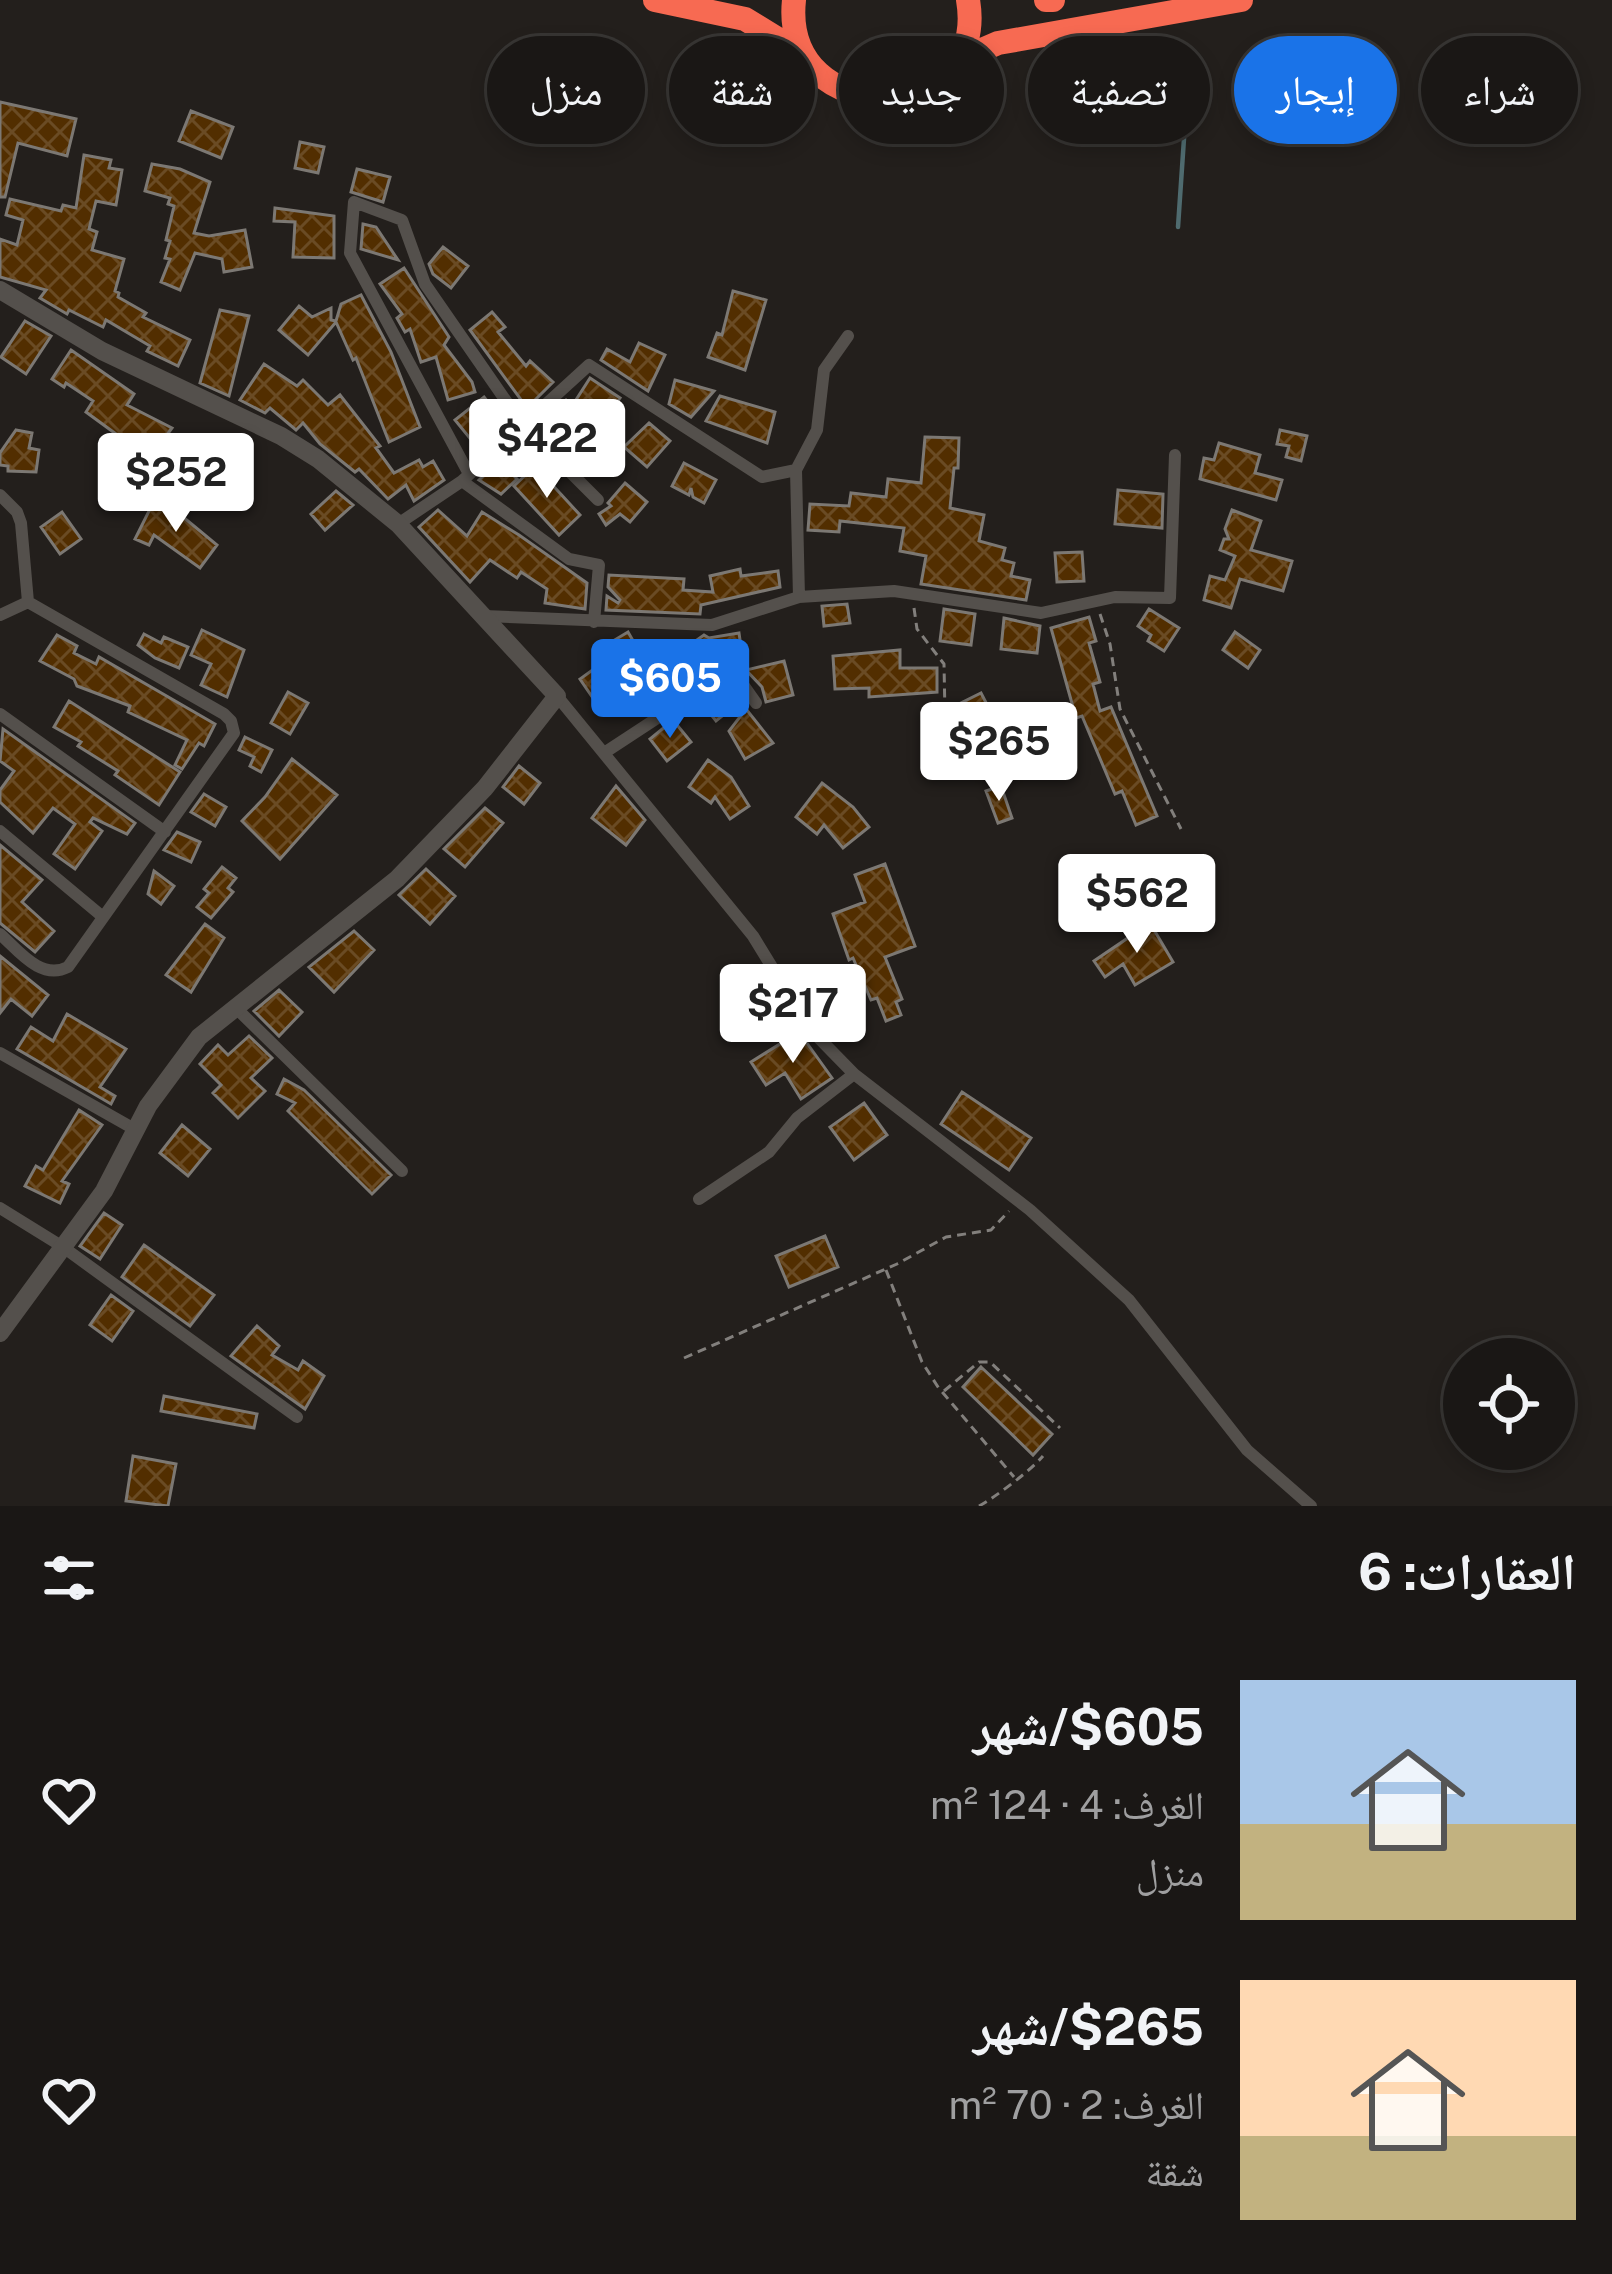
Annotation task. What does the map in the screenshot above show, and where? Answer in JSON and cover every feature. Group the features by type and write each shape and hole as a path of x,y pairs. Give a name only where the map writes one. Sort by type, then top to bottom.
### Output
{"highway":[{"path":"655,0 745,19 777,36"},
{"path":"794,0 796,36"},
{"path":"966,36 968,0"},
{"path":"1004,42 1241,0"},
{"path":"815,67 839,88"}],"street":[{"path":"595,622 598,566 569,559 465,477 350,253 354,202 402,220 425,284 522,424 598,500"},
{"path":"0,290 102,351 280,436 317,459 398,524 604,753 753,936 810,1029 854,1074 1017,1199 1129,1300 1247,1450 1311,1506"},
{"path":"799,597 796,470 817,430 824,370 848,335"},
{"path":"398,524 465,477 589,365 762,477 796,470"},
{"path":"483,616 712,625 799,597 895,591 1041,613 1115,597 1170,598 1175,455"},
{"path":"0,495 21,523 28,602"},
{"path":"0,615 28,602"},
{"path":"0,934 44,971 60,972 234,733 231,721 28,602"},
{"path":"604,753 732,669 756,703"},
{"path":"0,1333 104,1191 148,1106 200,1037 397,879 485,788 556,696"},
{"path":"0,714 165,832"},
{"path":"0,831 103,917"},
{"path":"236,1008 402,1171"},
{"path":"0,1053 136,1130"},
{"path":"699,1199 769,1152 797,1118 854,1074"},
{"path":"0,1208 64,1247 297,1417"}],"path":[{"path":"912,594 917,629 944,664 945,715 963,752"},
{"path":"1096,601 1110,644 1120,709 1181,829"},
{"path":"684,1358 946,1237 991,1230 1017,1199"},
{"path":"885,1269 922,1362 942,1393 1015,1477"},
{"path":"942,1393 979,1362 990,1362 1060,1429"},
{"path":"979,1506 1030,1471 1043,1456"}],"building":[{"path":"0,102 76,119 67,156 18,143 5,197 0,197"},
{"path":"191,111 233,127 221,158 179,141"},
{"path":"300,142 324,147 318,173 295,168"},
{"path":"84,155 111,160 109,168 122,170 116,205 96,201 89,229 97,232 92,250 124,259 115,291 118,297 146,313 143,317 190,340 178,366 147,351 150,346 106,320 103,327 69,310 67,314 40,298 46,290 0,277 0,239 17,245 23,220 6,215 10,199 61,211 63,205 76,208"},
{"path":"152,164 210,182 194,233 209,236 245,230 252,267 224,272 222,259 195,253 180,290 161,282 170,259 165,258 170,241 166,240 174,206 168,204 170,198 145,191"},
{"path":"357,169 390,177 383,202 351,192"},
{"path":"275,208 334,216 334,258 293,257 295,222 274,221"},
{"path":"363,224 376,227 398,260 361,249"},
{"path":"443,247 468,266 451,288 433,274 429,264"},
{"path":"404,268 449,337 444,345 475,392 448,400 436,357 421,362 410,329 405,332 397,318 402,314 380,284"},
{"path":"733,291 766,300 745,370 708,357 717,333 722,335"},
{"path":"361,295 391,352 420,427 389,442 356,358 353,360 336,322 308,355 279,330 299,306 312,317 331,308 331,320 336,321 341,304"},
{"path":"220,310 249,316 229,396 200,383"},
{"path":"492,312 505,327 498,332 526,366 530,361 553,382 527,408 470,330"},
{"path":"25,321 51,336 26,374 1,357"},
{"path":"639,343 665,355 648,391 601,360 607,349 630,362"},
{"path":"71,350 134,394 127,405 172,428 150,458 132,445 126,461 101,458 116,434 86,412 93,401 52,379"},
{"path":"264,364 297,386 303,380 328,405 340,395 380,446 376,448 394,473 419,460 423,467 433,461 444,480 414,501 406,485 388,499 359,469 355,472 320,444 303,423 296,430 270,408 265,413 240,400"},
{"path":"590,378 620,398 587,445 580,439 574,447 544,421 566,400 572,406"},
{"path":"675,380 714,391 691,417 669,404"},
{"path":"720,396 775,412 767,443 706,421"},
{"path":"484,397 505,424 477,447 455,420"},
{"path":"649,423 670,441 647,467 624,447"},
{"path":"16,430 32,433 29,448 39,450 36,472 8,471 8,466 0,465 0,453"},
{"path":"1280,430 1307,436 1301,461 1286,457 1289,446 1277,444"},
{"path":"925,437 959,438 950,508 984,515 979,541 1005,548 1002,560 1014,563 1011,576 1030,580 1026,600 921,584 926,556 900,551 904,528 840,521 839,532 808,530 810,504 849,506 851,493 886,497 888,479 921,483"},
{"path":"1219,443 1260,455 1255,473 1282,480 1276,500 1200,479 1204,458 1214,460"},
{"path":"499,461 517,479 501,494 479,480"},
{"path":"684,463 716,480 704,503 693,497 691,488 689,495 672,486"},
{"path":"535,466 580,515 559,535 514,486"},
{"path":"625,483 647,502 630,522 620,514 606,525 599,514 611,506 608,503"},
{"path":"1118,490 1163,494 1162,528 1115,524"},
{"path":"336,491 353,505 325,530 311,514"},
{"path":"153,503 182,516 217,545 200,568 154,535 149,545 135,539"},
{"path":"438,510 467,536 482,512 519,535 587,583 585,609 545,603 547,589 521,572 517,578 490,560 470,582 419,527"},
{"path":"1232,510 1261,521 1251,550 1292,561 1283,591 1240,579 1231,608 1204,600 1210,576 1225,580 1235,556 1220,550 1224,539 1229,539 1225,529"},
{"path":"62,512 81,539 60,554 41,527"},
{"path":"1082,552 1084,581 1057,582 1055,553"},
{"path":"740,569 741,576 778,571 780,587 701,605 700,614 606,610 607,596 620,600 608,587 609,575 684,579 683,590 713,592 710,576"},
{"path":"847,604 850,623 824,626 822,606"},
{"path":"944,609 975,614 971,645 940,641"},
{"path":"1149,609 1179,628 1164,651 1148,641 1151,635 1138,626"},
{"path":"1089,617 1096,641 1089,643 1100,682 1093,684 1100,711 1111,707 1157,816 1136,825 1122,791 1115,794 1082,716 1076,718 1051,628"},
{"path":"1004,618 1040,626 1037,653 1001,649"},
{"path":"202,630 244,650 227,697 201,685 211,664 191,655"},
{"path":"628,632 651,672 704,635 739,633 742,654 676,692 667,678 654,694 637,680 599,707 580,679 605,661 598,650"},
{"path":"1235,632 1260,650 1248,668 1223,650"},
{"path":"144,634 161,643 164,637 188,647 179,668 138,645"},
{"path":"57,635 77,646 74,653 96,664 99,657 215,724 204,746 199,743 182,769 175,765 187,740 128,712 130,706 77,686 74,679 40,661"},
{"path":"900,650 900,668 937,668 937,692 869,697 869,688 835,689 833,656"},
{"path":"784,661 793,695 766,702 762,687 746,670"},
{"path":"728,684 741,701 716,721 701,702"},
{"path":"288,692 308,703 290,734 271,723"},
{"path":"981,693 993,716 983,721 987,728 968,738 953,707"},
{"path":"69,701 180,772 159,805 78,746 81,742 54,727"},
{"path":"746,709 773,743 745,759 729,731"},
{"path":"673,720 691,742 667,761 650,739"},
{"path":"3,729 135,823 127,834 93,818 90,822 102,831 75,869 54,854 75,824 53,808 33,833 0,802 0,790 14,771 0,761"},
{"path":"245,737 272,750 261,772 250,766 254,757 239,750"},
{"path":"292,759 337,795 280,859 242,821"},
{"path":"708,760 731,777 749,806 730,819 715,797 711,803 689,787"},
{"path":"519,766 540,783 524,804 503,787"},
{"path":"822,783 853,807 869,827 843,848 824,825 817,834 796,817"},
{"path":"616,786 645,820 626,845 592,818"},
{"path":"1001,786 1012,818 998,823 986,791"},
{"path":"204,794 226,807 215,826 191,812"},
{"path":"485,808 503,823 465,867 444,849"},
{"path":"177,832 200,842 191,862 164,850"},
{"path":"0,845 42,880 22,902 54,931 35,952 0,923"},
{"path":"885,864 915,946 885,957 902,999 896,1002 901,1015 886,1021 853,958 849,960 833,914 865,902 855,875"},
{"path":"222,867 236,878 228,888 233,892 211,918 197,907 209,893 204,889"},
{"path":"426,869 455,896 430,924 399,895"},
{"path":"154,871 174,886 161,904 148,894"},
{"path":"1150,923 1173,962 1135,985 1123,964 1105,977 1094,961"},
{"path":"205,924 224,938 191,992 166,975"},
{"path":"354,931 374,950 334,992 309,967"},
{"path":"0,956 48,995 32,1016 11,999 0,1013"},
{"path":"279,990 302,1012 279,1036 254,1011"},
{"path":"67,1014 126,1049 100,1087 115,1096 111,1104 17,1049 31,1027 53,1041"},
{"path":"799,1032 832,1078 801,1099 785,1073 766,1085 751,1062"},
{"path":"249,1036 272,1058 251,1078 265,1091 238,1118 213,1093 221,1085 200,1064 218,1045 228,1055"},
{"path":"284,1079 304,1090 391,1175 372,1194 288,1111 295,1103 277,1094"},
{"path":"962,1092 1031,1138 1009,1170 941,1124"},
{"path":"864,1103 887,1135 854,1160 830,1127"},
{"path":"79,1110 102,1125 62,1181 69,1184 60,1203 25,1186 36,1166 43,1170"},
{"path":"182,1125 210,1149 188,1176 160,1153"},
{"path":"104,1213 122,1225 100,1259 80,1246"},
{"path":"825,1236 838,1267 789,1287 776,1256"},
{"path":"144,1245 214,1295 190,1326 122,1277"},
{"path":"111,1295 133,1311 112,1341 90,1325"},
{"path":"257,1326 279,1346 272,1355 298,1370 303,1361 324,1376 305,1409 231,1356"},
{"path":"981,1367 1052,1434 1033,1455 963,1387"},
{"path":"164,1396 257,1414 254,1428 161,1411"},
{"path":"133,1456 176,1464 168,1506 126,1501"}],"waterway":[{"path":"1178,227 1184,144"}]}
